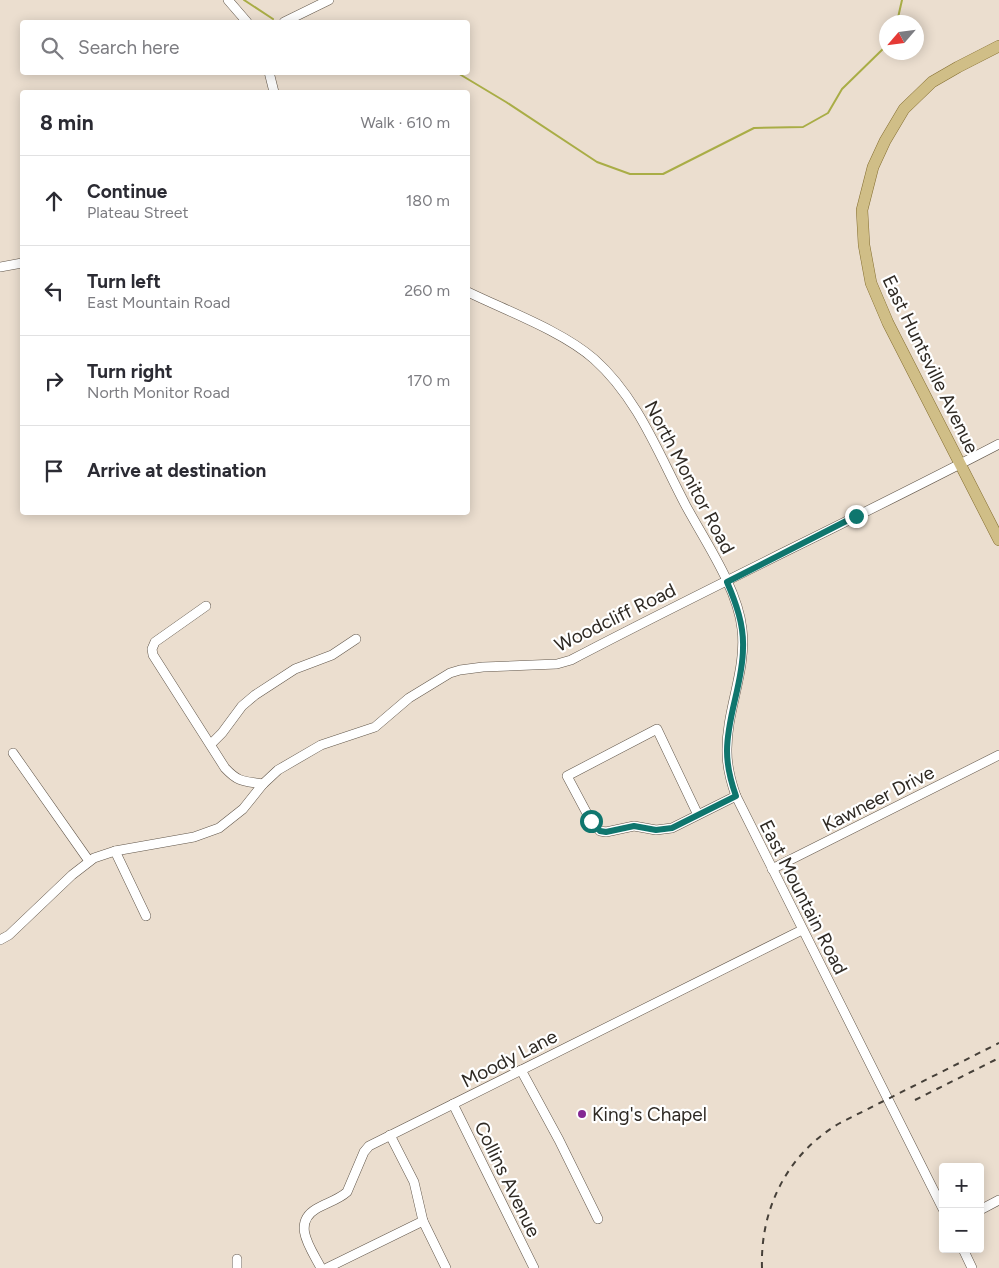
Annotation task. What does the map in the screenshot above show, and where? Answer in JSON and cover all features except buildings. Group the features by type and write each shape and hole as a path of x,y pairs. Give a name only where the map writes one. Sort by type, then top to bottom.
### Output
{"main road":[{"name":"East Huntsville Avenue","path":"999,46 932,82 904,109 885,141 873,168 862,210 864,246 870,283 888,323 999,540"}],"street":[{"path":"228,0 245,20"},
{"path":"288,20 329,0"},
{"path":"270,75 274,90"},
{"path":"0,267 20,263"},
{"name":"North Monitor Road","path":"470,293 563,338 594,359 610,375 636,410 727,582 999,444"},
{"name":"Woodcliff Road","path":"0,940 9,935 72,875 94,858 115,851 212,832 243,809 263,784 278,770 321,746 375,728 409,698 450,674 460,670 483,666 557,664 571,660 679,604 727,582"},
{"name":"East Mountain Road","path":"727,582 738,610 744,648 728,731 727,752 736,796 942,1208"},
{"path":"206,606 155,642 152,649 156,662 225,768 234,778 240,781 263,784"},
{"path":"211,744 222,733 242,706 254,695 295,669 332,655 356,639"},
{"path":"698,815 656,729 568,776 591,821 600,831 606,832 634,826 664,830 672,828 698,815 736,796"},
{"path":"13,753 89,861"},
{"name":"Kawneer Drive","path":"772,869 999,755"},
{"path":"115,851 146,916"},
{"name":"Moody Lane","path":"321,1268 304,1235 304,1221 314,1210 347,1192 364,1152 369,1146 802,930"},
{"path":"521,1070 560,1140 598,1218"},
{"name":"Collins Avenue","path":"453,1104 534,1268"},
{"path":"390,1135 414,1182 423,1220 446,1268"},
{"path":"984,1208 999,1200"},
{"path":"326,1268 423,1220"},
{"path":"965,1253 972,1268"}],"waterway":[{"path":"244,0 273,19"},
{"path":"899,15 902,0"},
{"path":"461,75 506,102 597,162 630,174 663,174 754,128 803,127 828,113 842,89 879,53"}],"railway":[{"path":"762,1268 766,1224 772,1204 792,1166 806,1150 822,1135 840,1123 999,1043"},
{"path":"915,1100 999,1058"}],"place":[{"name":"King's Chapel","path":"582,1114"}],"route":[{"path":"591,821 600,831 606,832 634,826 664,830 672,828 736,796 727,752 728,731 744,648 738,610 727,582 856,516"}]}
